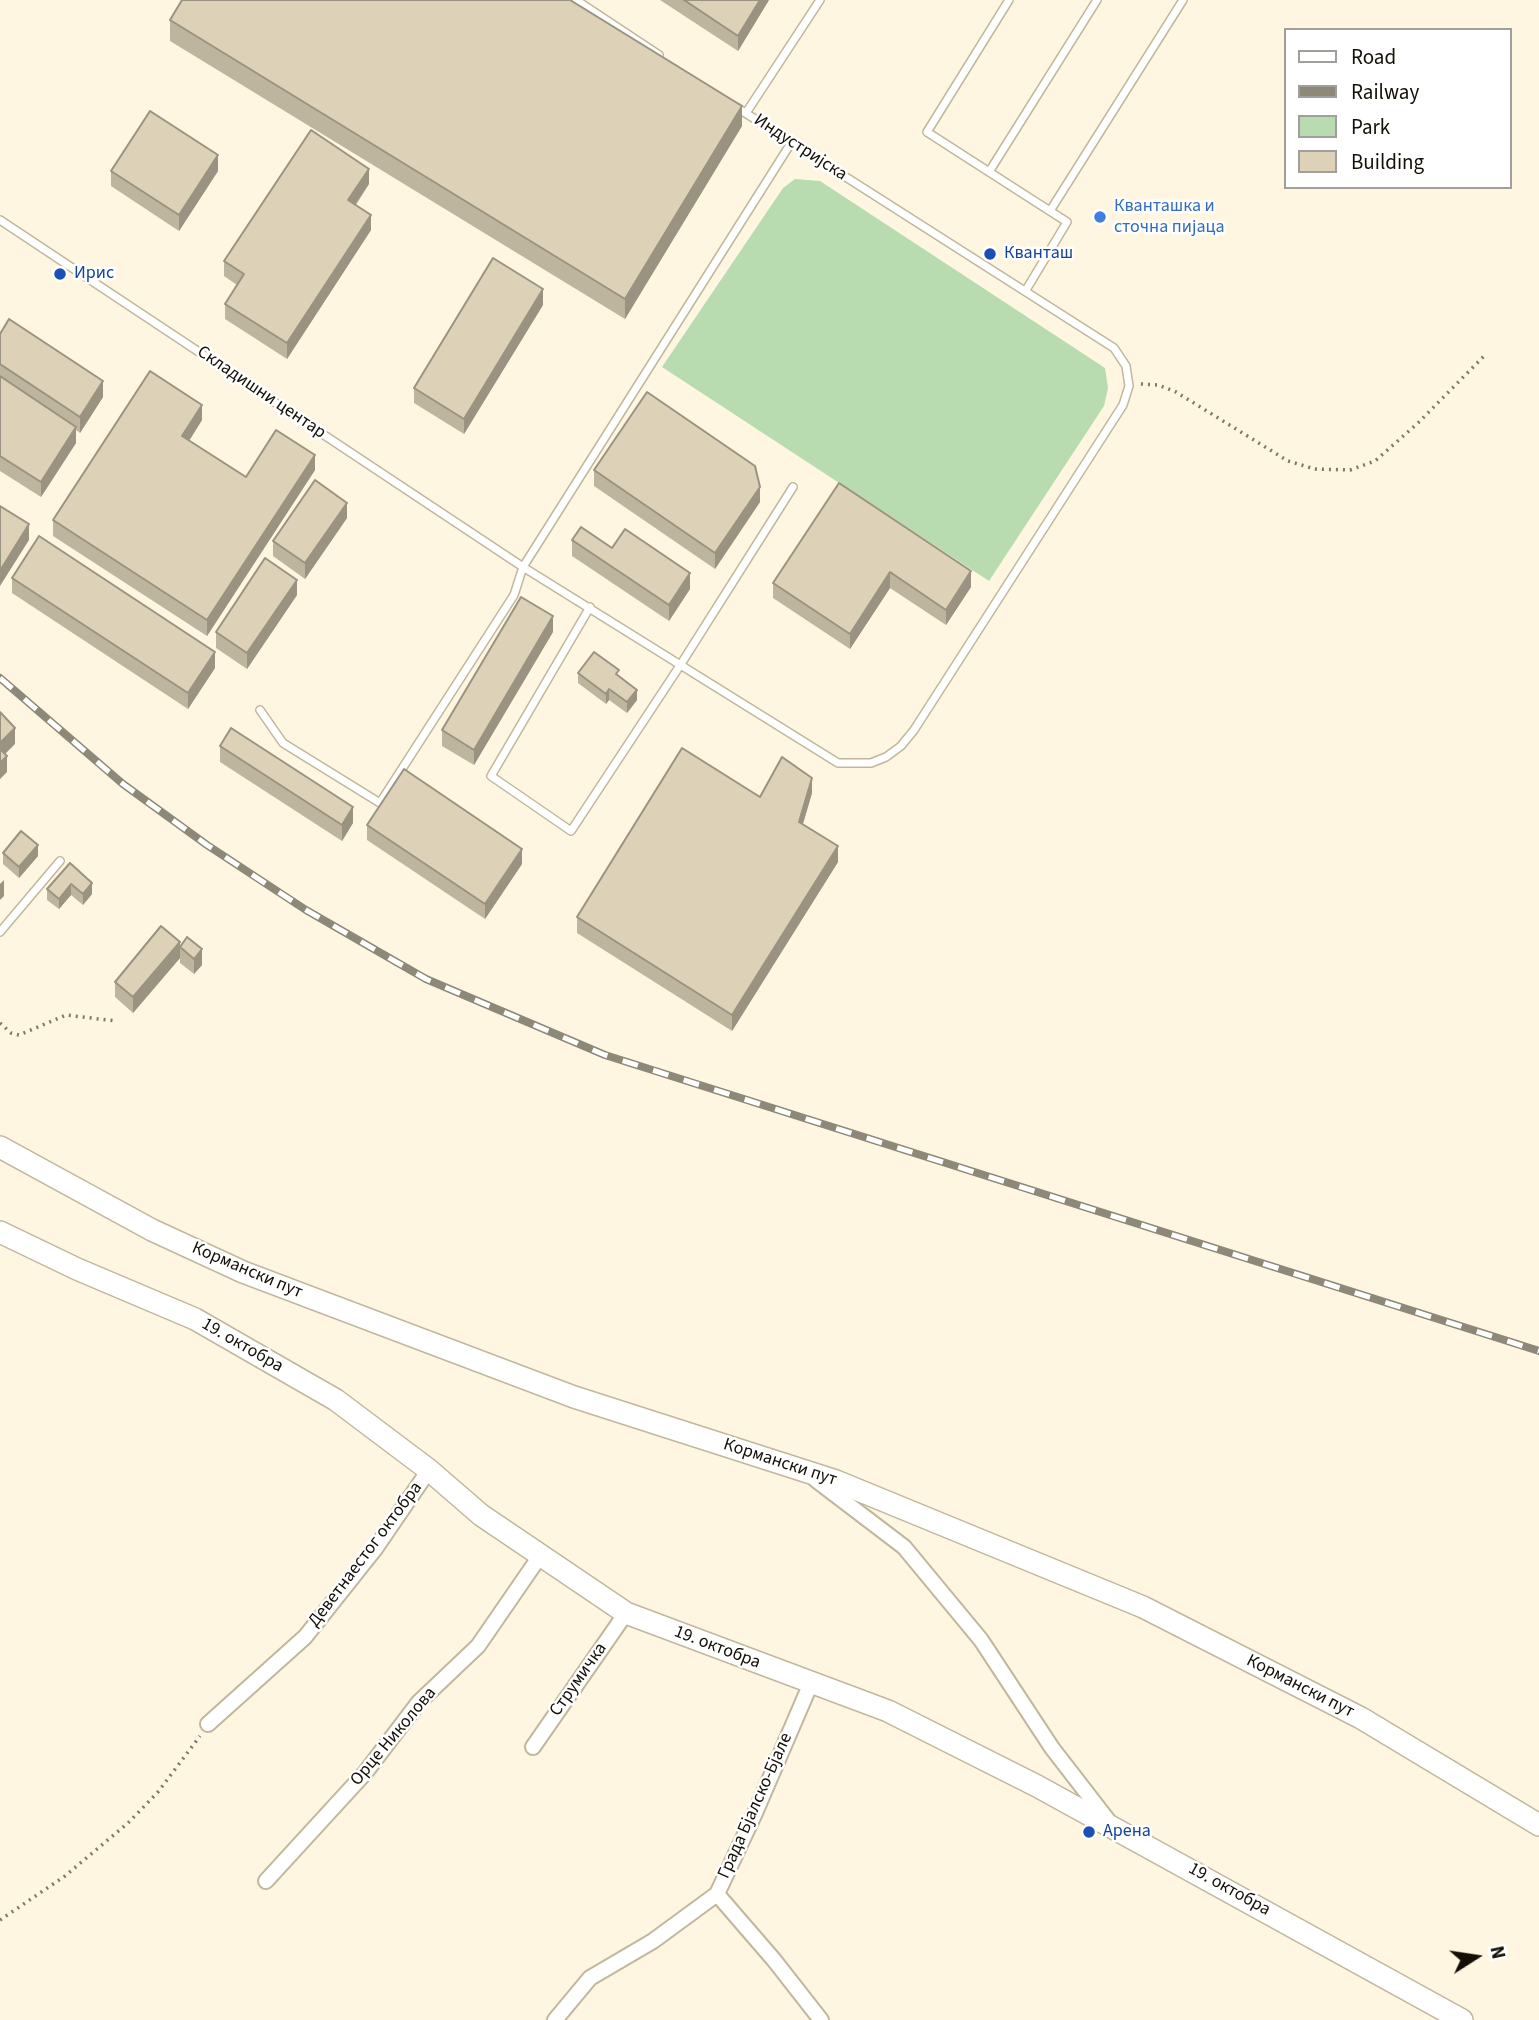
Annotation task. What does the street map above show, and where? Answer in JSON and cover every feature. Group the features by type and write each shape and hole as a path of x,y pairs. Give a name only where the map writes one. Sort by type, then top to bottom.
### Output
{"street":[{"name":"Кормански пут","path":"0,1147 152,1230 243,1272 574,1397 836,1480 1143,1607 1362,1718 1536,1818"},
{"name":"19. октобра","path":"0,1232 77,1269 195,1319 336,1399 429,1470 481,1515 626,1613 888,1711 1114,1827 1462,2020"},
{"name":"Деветнаестог октобра","path":"208,1724 306,1637 375,1549 429,1470"},
{"path":"804,1471 904,1547 981,1640 1052,1748 1114,1827"},
{"name":"Орце Николова","path":"266,1881 365,1773 419,1702 478,1646 540,1556"},
{"name":"Струмичка","path":"533,1747 626,1613"},
{"name":"Града Бјалско-Бјале","path":"555,2020 590,1978 653,1941 717,1894 811,1683"},
{"path":"717,1894 774,1959 821,2020"}],"lane":[{"path":"576,0 667,60"},
{"path":"746,113 820,0"},
{"path":"1009,0 927,132 1067,222 1026,290"},
{"path":"989,172 1097,0"},
{"path":"1050,212 1184,0"},
{"name":"Индустријска","path":"723,98 791,144 1114,348 1126,366 1129,386"},
{"path":"260,710 283,743 380,803 514,595 523,566 791,144"},
{"name":"Складишни центар","path":"0,220 523,566 838,763 871,763 886,757 901,746 914,730 1123,405 1129,386"},
{"path":"590,607 491,776 571,831 681,664 793,486"},
{"path":"0,932 60,861"}],"path":[{"path":"1129,386 1149,384 1167,388 1288,461 1315,469 1350,470 1375,461 1418,423 1486,354"},
{"path":"0,1023 11,1033 19,1035 66,1016 116,1021"},
{"path":"0,1920 65,1876 128,1823 158,1792 208,1724"}],"green space":[{"path":"795,179 820,181 1105,368 1108,388 1104,406 989,581 662,367 783,188"}],"building":[{"path":"182,0 570,0 742,106 625,299 170,20"},
{"path":"684,0 760,0 738,36"},
{"path":"150,111 218,155 179,215 111,171"},
{"path":"311,130 369,169 348,200 371,215 287,343 225,304 244,274 224,261"},
{"path":"493,258 543,289 464,419 414,388"},
{"path":"9,319 103,381 80,417 0,364 0,334"},
{"path":"150,371 202,405 182,436 246,477 276,430 315,455 207,620 53,520"},
{"path":"0,376 76,427 41,482 0,456"},
{"path":"647,392 755,466 760,487 715,553 594,470"},
{"path":"315,480 347,503 305,563 273,541"},
{"path":"839,483 971,571 946,610 890,572 850,634 773,583"},
{"path":"0,506 29,524 0,571"},
{"path":"581,527 612,548 625,529 690,573 669,605 572,540"},
{"path":"39,536 215,652 188,693 12,578"},
{"path":"265,558 297,580 247,653 216,632"},
{"path":"521,597 553,616 474,750 442,730"},
{"path":"594,652 619,670 616,674 637,690 627,702 609,689 606,694 578,673"},
{"path":"0,712 15,728 0,743"},
{"path":"231,728 353,807 342,825 220,746"},
{"path":"682,748 760,797 782,757 812,778 799,822 838,846 732,1015 577,917"},
{"path":"0,749 7,756 0,763"},
{"path":"404,769 522,849 485,904 367,825"},
{"path":"21,831 38,845 19,867 3,853"},
{"path":"70,863 92,883 83,894 71,884 59,899 47,889"},
{"path":"161,926 180,942 133,997 115,982"},
{"path":"187,937 202,949 194,959 180,947"}],"railway":[{"path":"0,678 123,784 207,845 306,910 426,979 605,1055 1539,1351"}],"place":[{"name":"Кванташка и сточна пијаца","path":"1100,217"},
{"name":"Кванташ","path":"990,254"},
{"name":"Ирис","path":"60,274"},
{"name":"Арена","path":"1089,1832"}]}
